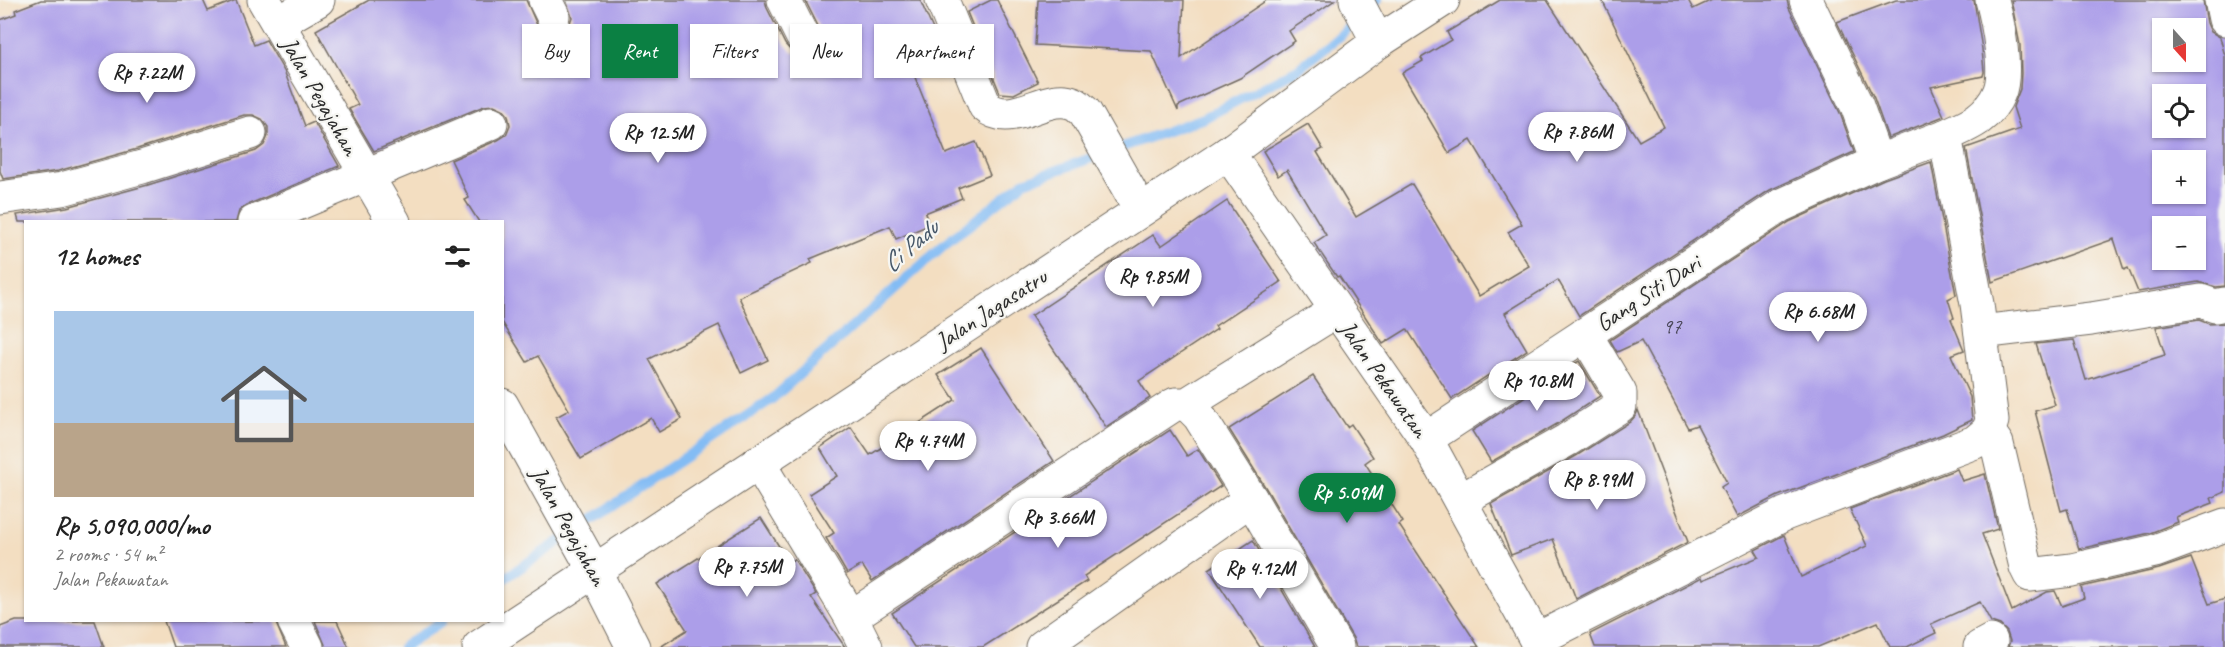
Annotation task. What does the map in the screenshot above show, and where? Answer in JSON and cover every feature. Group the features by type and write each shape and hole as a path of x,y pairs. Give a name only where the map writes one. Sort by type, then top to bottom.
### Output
{"street":[{"path":"271,12 318,0"},
{"path":"784,0 796,24"},
{"path":"942,0 985,106 1002,115 1064,101 1075,103 1084,111 1134,198"},
{"name":"Jalan Jagasatru","path":"479,647 587,559 758,462 1134,198 1228,153 1367,22 1443,0"},
{"path":"1806,0 1857,106 1877,162"},
{"name":"Gang Siti Dari","path":"1426,439 1780,206 1877,162 1945,136 1978,119 1992,105 1999,93 2002,81 2001,55 1992,0"},
{"path":"2221,0 2225,19"},
{"name":"Jalan Pegajahan","path":"271,12 393,220"},
{"path":"259,220 491,123"},
{"path":"0,198 62,189 250,133"},
{"path":"1538,644 1785,514 1975,442 1988,431 1992,421 1981,332 1945,136"},
{"name":"Jalan Pekawatan","path":"1228,153 1426,439 1538,644"},
{"path":"1981,332 2091,319 2201,301 2215,306 2225,304"},
{"path":"851,617 1175,404 1187,404 1336,311"},
{"path":"1461,500 1567,440 1620,406 1620,393 1585,334"},
{"path":"1187,404 1199,416 1251,499 1337,647"},
{"name":"Jalan Pegajahan","path":"504,409 633,647"},
{"path":"1988,431 1997,444 2026,567 2030,575 2072,570 2155,551 2225,525"},
{"path":"758,462 851,617 866,647"},
{"path":"1042,647 1251,499"},
{"path":"294,622 307,647"}],"building":[{"path":"41,0 203,0 208,11 236,0 254,45 266,40 285,73 305,126 314,122 339,166 247,205 239,211 237,220 24,220 24,222 19,222 17,215 67,207 148,185 256,151 264,145 268,136 268,127 262,119 253,115 244,115 58,171 3,179 0,171 0,20 16,14 15,10"},
{"path":"369,0 526,0 537,24 522,24 522,78 590,78 590,24 570,24 572,17 566,0 765,0 775,24 690,24 690,78 778,78 778,30 790,50 790,78 862,78 862,24 817,24 805,0 920,0 931,24 874,24 874,78 915,78 946,154 976,142 990,175 958,188 962,198 925,213 929,225 896,239 890,226 810,259 812,263 739,297 768,360 741,373 719,325 649,359 682,419 659,432 651,418 581,459 556,417 569,410 538,356 527,362 504,325 504,220 478,220 465,200 469,198 451,160 506,135 510,125 508,115 503,109 494,105 484,106 374,151 349,109 358,105 316,30"},
{"path":"991,0 997,0 1038,82 1014,94 1000,93 994,78 994,24 972,24 967,12"},
{"path":"1038,0 1184,0 1181,58 1267,0 1335,0 1289,31 1295,41 1240,78 1178,106 1178,111 1151,51 1035,45"},
{"path":"1500,0 1547,0 1639,141 1664,127 1602,0 1688,0 1693,9 1712,0 1787,0 1840,113 1854,152 1770,190 1579,316 1558,280 1505,313 1527,350 1452,399 1407,329 1383,344 1339,276 1337,277 1314,243 1326,235 1287,170 1278,176 1263,151 1308,124 1323,149 1317,152 1356,217 1412,184 1479,296 1529,266 1508,232 1522,224 1471,140 1449,153 1402,73 1423,61 1421,58 1451,40 1447,32"},
{"path":"1896,0 1974,0 1984,72 1983,76 1931,87 1944,116 1888,138 1874,98 1837,22"},
{"path":"2011,0 2203,0 2207,23 2211,32 2220,37 2225,56 2225,286 2216,287 2198,282 2138,292 2128,268 2124,270 2114,239 1992,282 1966,148 2020,129 2013,107 2020,89 2020,45"},
{"path":"1931,162 1956,295 1948,299 1954,318 1951,319 1964,350 1951,355 1970,397 1972,420 1943,434 1778,496 1737,517 1721,487 1727,483 1697,425 1688,428 1641,341 1617,352 1610,340 1789,222 1884,179"},
{"path":"1227,201 1281,282 1215,326 1217,329 1139,381 1150,398 1106,427 1031,316 1153,235 1161,246"},
{"path":"2199,320 2209,324 2225,323 2225,492 2211,498 2213,503 2176,517 2178,522 2150,533 2079,549 2067,509 2061,511 2035,411 2055,405 2036,344 2074,340 2086,380 2165,355 2156,327"},
{"path":"981,348 1054,461 872,581 862,565 847,574 826,538 834,533 809,494 837,476 820,448 851,427 870,455 955,400 938,375"},
{"path":"1579,361 1600,396 1491,462 1472,431"},
{"path":"1313,376 1347,427 1351,424 1373,457 1365,463 1403,522 1399,525 1479,647 1356,647 1353,638 1267,490 1229,429"},
{"path":"1638,410 1688,542 1576,599 1553,539 1511,555 1491,504 1576,456 1630,422"},
{"path":"1170,430 1187,456 1198,449 1221,486 1084,576 1087,581 983,647 914,647 892,613"},
{"path":"1957,469 1962,481 1985,474 1998,529 1982,534 2012,611 2047,592 2055,591 2062,606 2084,598 2081,587 2159,569 2191,558 2209,604 2225,599 2225,647 2008,647 2010,641 2007,632 2000,625 1991,622 1980,602 1931,624 1936,633 1907,647 1890,647 1878,622 1818,647 1595,647 1590,634 1702,577 1703,580 1759,557 1755,550 1784,535 1801,577 1867,546 1850,509"},
{"path":"761,518 789,562 794,559 816,594 811,597 845,647 660,647 687,630 657,584"},
{"path":"1253,540 1315,647 1260,647 1209,569"},
{"path":"16,621 95,622 104,647 0,647 0,627"},
{"path":"164,622 275,622 286,647 173,647"},
{"path":"315,622 337,622 349,647 326,647"}],"waterway":[{"name":"Ci Padu","path":"504,579 772,399 945,244 1024,182 1204,118 1298,69 1343,33 1377,0"},
{"name":"Ci Padu","path":"403,647 440,622"}]}
